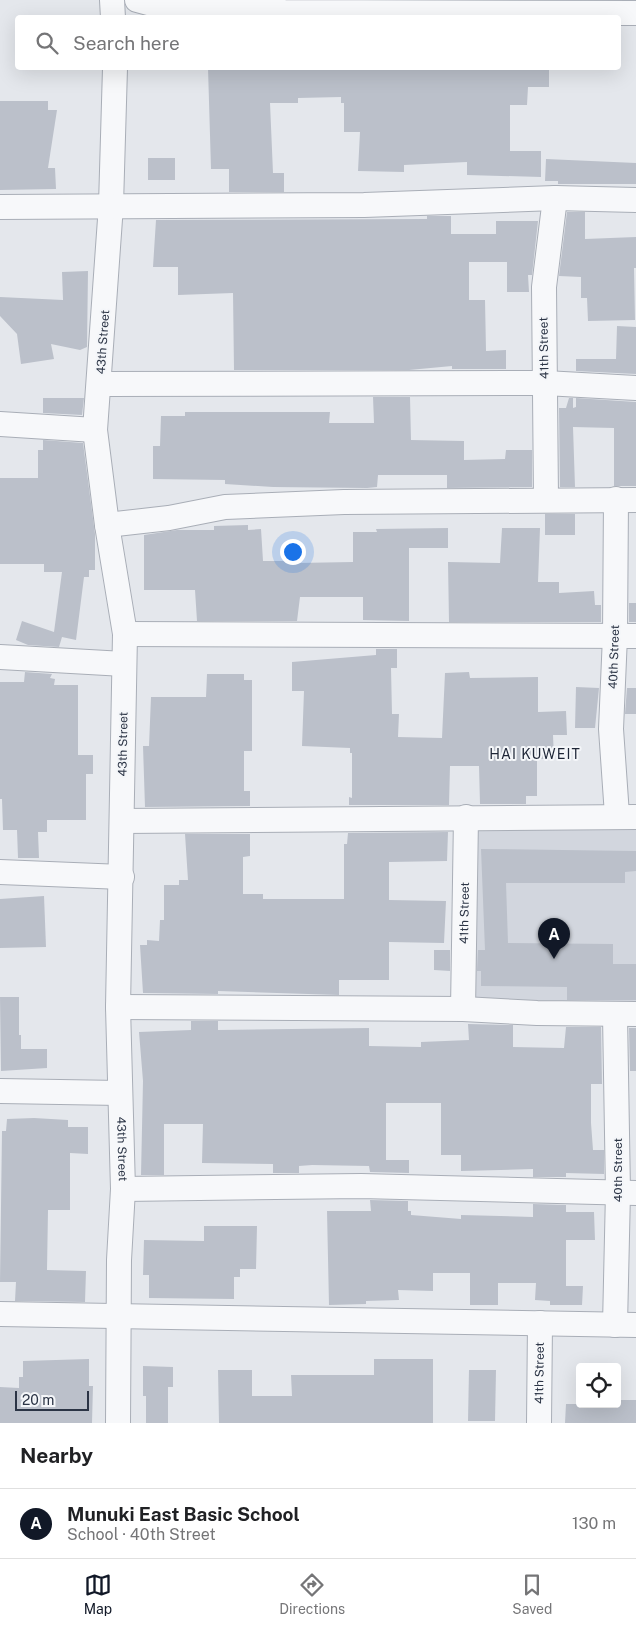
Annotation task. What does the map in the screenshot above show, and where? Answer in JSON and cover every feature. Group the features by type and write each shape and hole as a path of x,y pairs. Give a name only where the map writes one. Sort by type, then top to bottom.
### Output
{"street":[{"path":"112,0 113,15"},
{"path":"137,0 159,6 285,12 553,6 636,13"},
{"name":"43th Street","path":"115,70 112,206 100,384 95,430 107,525 125,634 122,877 118,1007 122,1189 118,1423"},
{"path":"0,206 364,205 555,198 636,200"},
{"name":"41th Street","path":"546,499 544,287 555,198"},
{"path":"100,384 545,383 636,388"},
{"path":"0,424 95,430"},
{"path":"107,525 168,518 225,507 344,502 546,499 626,500"},
{"name":"40th Street","path":"626,500 626,636 611,729 626,816"},
{"path":"125,634 626,636"},
{"path":"0,657 124,664"},
{"path":"122,821 626,816"},
{"name":"41th Street","path":"463,1009 466,818"},
{"path":"0,872 122,877"},
{"path":"118,1007 463,1009 626,1014"},
{"name":"40th Street","path":"625,1325 627,1192 626,1014"},
{"path":"0,1091 120,1093"},
{"path":"122,1189 361,1186 627,1192"},
{"path":"0,1314 625,1325"},
{"name":"41th Street","path":"539,1423 540,1323"}],"shaded area":[{"path":"478,827 636,829 636,1008 475,1002 468,915"}],"building":[{"path":"208,70 549,70 549,87 528,87 527,105 510,105 510,151 541,151 541,177 467,175 467,162 404,165 404,172 358,171 360,132 344,132 344,103 341,103 341,97 298,98 298,103 270,103 273,173 284,173 284,192 229,192 229,169 211,169"},
{"path":"0,101 48,101 48,110 57,110 48,168 55,168 56,189 0,190"},
{"path":"148,158 175,158 175,180 148,180"},
{"path":"546,159 636,163 636,184 558,184 558,181 545,181"},
{"path":"567,212 585,212 585,239 636,237 636,268 634,268 635,320 588,321 587,298 581,298 581,277 559,276"},
{"path":"427,216 451,216 451,234 496,234 496,221 538,221 532,275 528,275 529,292 507,292 507,262 469,262 469,300 485,300 486,351 506,350 506,369 452,369 452,366 409,370 234,370 233,293 178,295 178,267 153,267 156,220 427,219"},
{"path":"88,271 87,347 80,350 51,344 54,359 21,364 17,334 0,316 0,297 63,300 62,272"},
{"path":"617,326 636,327 636,374 576,371 576,359 616,359"},
{"path":"373,397 410,397 411,440 464,441 464,460 505,459 506,450 532,450 532,487 447,488 447,475 378,475 377,487 367,488 273,487 225,484 225,480 153,479 153,446 160,446 161,416 185,416 185,412 330,412 329,423 374,423"},
{"path":"43,398 84,398 82,415 43,413"},
{"path":"569,398 573,398 573,408 576,407 576,398 636,402 636,486 614,486 614,428 573,427 575,487 560,487 559,408 566,408"},
{"path":"43,440 83,443 95,534 95,570 89,570 89,577 84,577 76,640 62,637 59,647 28,645 16,640 22,621 54,632 62,572 44,572 44,564 0,564 0,478 38,478 38,450 43,450"},
{"path":"545,514 575,514 575,535 545,535"},
{"path":"248,525 248,530 261,529 263,561 297,561 297,563 353,562 353,532 377,532 376,529 448,528 448,548 409,548 409,621 363,620 363,597 300,597 297,621 197,621 195,590 144,590 144,535 177,530 214,530 214,526"},
{"path":"502,528 540,528 538,582 559,582 559,593 594,591 595,605 601,605 601,622 449,622 448,562 500,563"},
{"path":"629,603 636,603 636,622 629,622"},
{"path":"376,649 397,649 397,668 391,668 392,714 399,714 398,737 442,738 445,673 469,672 470,678 538,677 538,712 566,711 567,735 553,735 554,759 537,759 537,796 526,796 526,804 480,804 479,766 450,766 449,805 349,805 349,797 352,798 352,753 350,753 350,748 302,746 304,691 292,691 292,662 376,655"},
{"path":"25,672 52,674 50,678 55,679 54,685 78,685 78,755 93,755 93,774 86,774 86,820 47,820 47,832 38,832 39,858 18,858 17,830 3,830 2,799 0,799 0,682 24,682"},
{"path":"207,674 244,674 244,680 252,680 252,751 244,751 244,791 250,791 250,806 145,807 143,746 149,746 151,697 206,697"},
{"path":"576,687 599,688 595,728 575,728"},
{"path":"627,688 636,688 636,714 625,714"},
{"path":"448,832 447,861 389,862 389,900 446,901 444,943 389,942 389,980 339,980 339,995 218,991 218,994 143,993 140,945 147,945 147,940 159,941 160,920 164,920 164,885 179,885 179,880 188,880 185,834 250,834 250,856 243,857 243,894 263,894 263,899 344,899 344,844 347,844 348,833"},
{"path":"481,849 636,851 636,871 625,872 625,883 506,883 508,943 613,944 613,964 636,964 636,1000 567,1000 567,987 481,986 481,971 477,971 478,950 485,950"},
{"path":"44,896 46,947 0,948 0,899"},
{"path":"434,950 450,950 450,971 434,970"},
{"path":"0,997 19,997 21,1049 47,1049 47,1068 1,1071"},
{"path":"191,1021 218,1021 218,1030 369,1028 369,1046 421,1047 421,1042 469,1040 468,1024 513,1025 513,1047 564,1048 566,1027 601,1027 602,1084 591,1084 591,1123 593,1150 604,1150 604,1174 566,1173 566,1177 533,1177 533,1169 461,1171 461,1155 441,1155 441,1103 386,1103 386,1160 409,1160 409,1173 370,1172 369,1166 312,1165 299,1166 299,1173 273,1173 273,1164 202,1163 203,1124 164,1124 164,1175 141,1175 143,1081 139,1032 191,1030"},
{"path":"629,1028 636,1028 636,1071 630,1071"},
{"path":"7,1119 68,1120 68,1127 88,1127 88,1154 70,1153 70,1210 48,1210 47,1270 86,1271 85,1302 15,1301 16,1282 0,1282 2,1131 6,1131"},
{"path":"370,1200 408,1201 408,1211 411,1211 411,1215 461,1219 461,1215 533,1217 533,1204 566,1205 566,1212 594,1212 595,1240 566,1240 566,1286 583,1286 582,1305 550,1305 550,1301 535,1300 536,1283 498,1283 498,1305 470,1305 470,1273 433,1273 433,1291 398,1290 399,1300 366,1301 366,1304 329,1305 327,1211 371,1211"},
{"path":"204,1226 257,1226 256,1269 240,1269 240,1277 234,1277 234,1299 149,1298 149,1275 143,1275 144,1240 204,1241"},
{"path":"89,1359 89,1386 93,1386 92,1423 0,1423 0,1387 19,1388 19,1377 23,1377 23,1361"},
{"path":"374,1359 433,1359 433,1423 219,1423 218,1370 252,1370 252,1396 292,1396 291,1375 374,1375"},
{"path":"143,1366 173,1367 173,1387 168,1387 168,1423 146,1423 146,1396 143,1396"},
{"path":"469,1370 496,1370 495,1421 468,1421"},
{"path":"621,1400 636,1400 636,1423 565,1423 566,1404 576,1404 576,1408 621,1408"}],"place":[{"name":"Munuki East Basic School","path":"554,959"}],"district":[{"name":"HAI KUWEIT","path":"535,754"}]}
